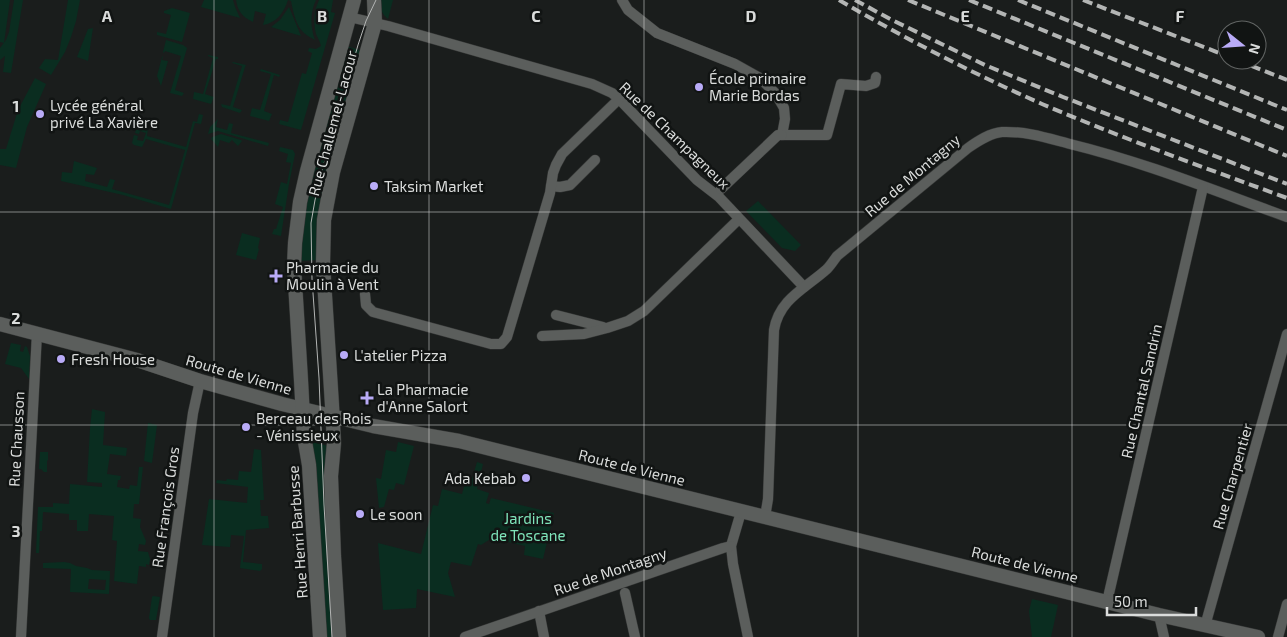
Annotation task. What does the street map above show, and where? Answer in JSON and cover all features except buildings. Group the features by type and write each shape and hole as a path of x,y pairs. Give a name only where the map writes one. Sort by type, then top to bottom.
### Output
{"main road":[{"name":"Rue Challemel-Lacour","path":"302,402 294,266 297,222 307,171 354,0"},
{"name":"Rue Challemel-Lacour","path":"332,410 323,264 324,220 332,172 375,23 374,0"},
{"name":"Route de Vienne","path":"0,324 150,364 200,381 332,410 373,426 459,440 1159,615 1258,637"},
{"name":"Rue Henri Barbusse","path":"302,402 304,436 309,466 320,637"},
{"path":"332,410 334,443 331,476 339,637"}],"street":[{"path":"622,0 628,10 657,34 735,64 760,78 776,94 784,108 785,119 782,135"},
{"name":"Rue de Champagneux","path":"349,17 592,84 612,93 697,180 719,197 804,287"},
{"path":"721,189 778,135 827,135 841,84 866,86 875,83 876,77"},
{"path":"365,294 366,305 373,312 491,344 501,344 506,337 556,165 562,154 619,99"},
{"name":"Rue de Montagny","path":"765,517 768,500 774,330 778,315 786,304 804,287 829,267 837,256 968,148 985,138 1000,132 1020,132 1038,135 1113,155 1287,217"},
{"path":"550,190 570,185 595,160"},
{"name":"Rue Chantal Sandrin","path":"1107,602 1203,187"},
{"path":"542,336 584,334 628,321 644,311 739,219"},
{"path":"556,316 607,328"},
{"name":"Rue Chausson","path":"21,637 37,333"},
{"name":"Rue Charpentier","path":"1205,626 1287,334"},
{"name":"Rue François Gros","path":"162,637 193,413 200,381"},
{"path":"742,512 732,546 748,637"},
{"name":"Rue de Montagny","path":"465,637 732,546"},
{"path":"626,593 635,637"},
{"path":"1278,637 1287,604"},
{"path":"539,611 544,637"},
{"path":"1159,615 1164,637"}],"green space":[{"path":"0,0 10,0 4,43 0,42"},
{"path":"14,0 23,0 11,73 3,72 5,56 0,60 0,48 9,32"},
{"path":"68,0 80,0 76,21 65,52 51,75 39,68 45,59 58,60"},
{"path":"204,0 233,0 240,18 201,7"},
{"path":"236,0 288,0 279,17 263,25 266,14 255,11 253,22 241,13"},
{"path":"288,0 316,0 311,20 315,40 301,30 295,18 291,1"},
{"path":"319,0 333,0 331,12 335,13 301,130 279,124 280,120 288,122 302,73 306,74 312,53 308,51 309,48 316,49 321,46 316,34 314,21"},
{"path":"380,0 393,0 388,19 381,10"},
{"path":"289,7 301,36 271,27 280,20"},
{"path":"172,8 190,13 182,42 157,35 157,32 166,34 171,15 164,13 164,11"},
{"path":"93,28 88,61 77,57 88,29"},
{"path":"166,40 187,48 175,90 184,93 182,96 170,93 181,56 163,52"},
{"path":"346,46 363,51 319,260 298,261 300,223"},
{"path":"208,55 218,57 205,94 214,97 211,104 193,99 194,92 203,94 213,58"},
{"path":"163,56 162,60 168,61 161,86 157,76"},
{"path":"233,62 246,65 233,107 242,110 240,113 222,107 221,104 230,106 242,66"},
{"path":"261,69 280,75 279,77 274,75 264,111 272,114 269,121 250,116 252,108 260,110 271,74 260,71"},
{"path":"35,78 46,84 27,127 16,168 0,165 0,149 6,149 18,110"},
{"path":"199,114 203,115 201,124 195,123 171,209 123,195 61,181 62,172 72,173 74,161 97,168 94,175 86,174 85,181 107,187 110,179 115,180 112,189 169,205 185,150 146,139 142,147 134,145 132,143 134,135 138,136 137,140 143,141 146,133 140,131 139,134 135,133 139,125 148,128 147,136 186,147 193,121 197,122"},
{"path":"218,119 216,127 227,130 229,123 233,124 231,133 269,143 268,146 218,131 208,134 210,127"},
{"path":"221,134 242,141 238,146 232,140 229,143 220,140 218,147 211,139"},
{"path":"280,147 293,150 295,154 281,236 272,234 274,229 276,229 283,207 275,204 281,182 287,184 291,163 286,162 288,154 279,151"},
{"path":"758,201 801,245 795,251 782,248 746,211"},
{"path":"242,233 260,238 256,260 236,255"},
{"path":"11,343 21,345 20,351 23,352 25,346 27,347 30,356 29,379 21,368 5,364"},
{"path":"92,409 105,412 103,445 127,448 126,456 110,454 107,474 121,476 117,487 129,489 130,485 137,486 139,467 143,467 139,504 134,504 133,518 141,519 140,527 146,541 145,545 139,544 138,551 148,552 150,559 149,565 146,564 146,567 139,566 137,584 114,581 117,541 112,540 114,516 89,514 88,531 77,531 77,520 69,520 69,514 43,512 39,553 36,553 38,507 53,507 53,503 69,504 70,484 102,487 102,483 87,482"},
{"path":"148,423 157,425 152,463 144,461"},
{"path":"309,441 328,446 335,637 323,637"},
{"path":"398,442 414,446 404,485 396,483 394,490 389,489 384,507 379,508 376,478 381,479 386,450 396,452"},
{"path":"254,449 261,450 264,500 260,500 261,516 268,516 269,528 246,530 243,562 262,564 260,571 240,568 244,536 231,535 230,547 202,545 209,499 247,503 248,487 216,483 217,480 238,480 239,471 251,472"},
{"path":"40,452 48,452 47,472 39,469"},
{"name":"Jardins de Toscane","path":"477,462 483,464 477,489 489,493 486,503 489,504 491,498 554,513 543,559 524,555 525,546 492,538 481,545 478,544 471,566 451,562 448,573 455,597 417,589 416,608 383,610 378,543 421,554 433,505 438,506 442,489 462,494 466,479 472,479"},
{"path":"64,562 92,570 110,571 109,594 70,592 71,569 43,568 43,563","holes":["89,579 106,580 105,590 88,589"]},
{"path":"153,596 160,597 156,620 150,620 149,618"},
{"path":"1032,599 1058,605 1051,637 1032,637 1029,611"}],"tram line":[{"path":"332,637 312,279 311,223 323,167 358,45 376,0"}],"railway":[{"path":"839,0 939,55 1042,104 1133,141 1287,198"},
{"path":"855,0 985,65 1287,184"},
{"path":"908,0 1287,156"},
{"path":"969,0 1287,130"},
{"path":"1018,0 1287,110"},
{"path":"1083,0 1217,52"},
{"path":"1262,70 1287,80"}],"place":[{"name":"École primaire Marie Bordas","path":"699,87"},
{"name":"Lycée général privé La Xavière","path":"40,114"},
{"name":"Taksim Market","path":"374,186"},
{"name":"Pharmacie du Moulin à Vent","path":"276,276"},
{"name":"L'atelier Pizza","path":"344,355"},
{"name":"Fresh House","path":"61,359"},
{"name":"La Pharmacie d'Anne Salort","path":"367,398"},
{"name":"Berceau des Rois - Vénissieux","path":"246,427"},
{"name":"Ada Kebab","path":"526,478"},
{"name":"Le soon","path":"360,514"}]}
